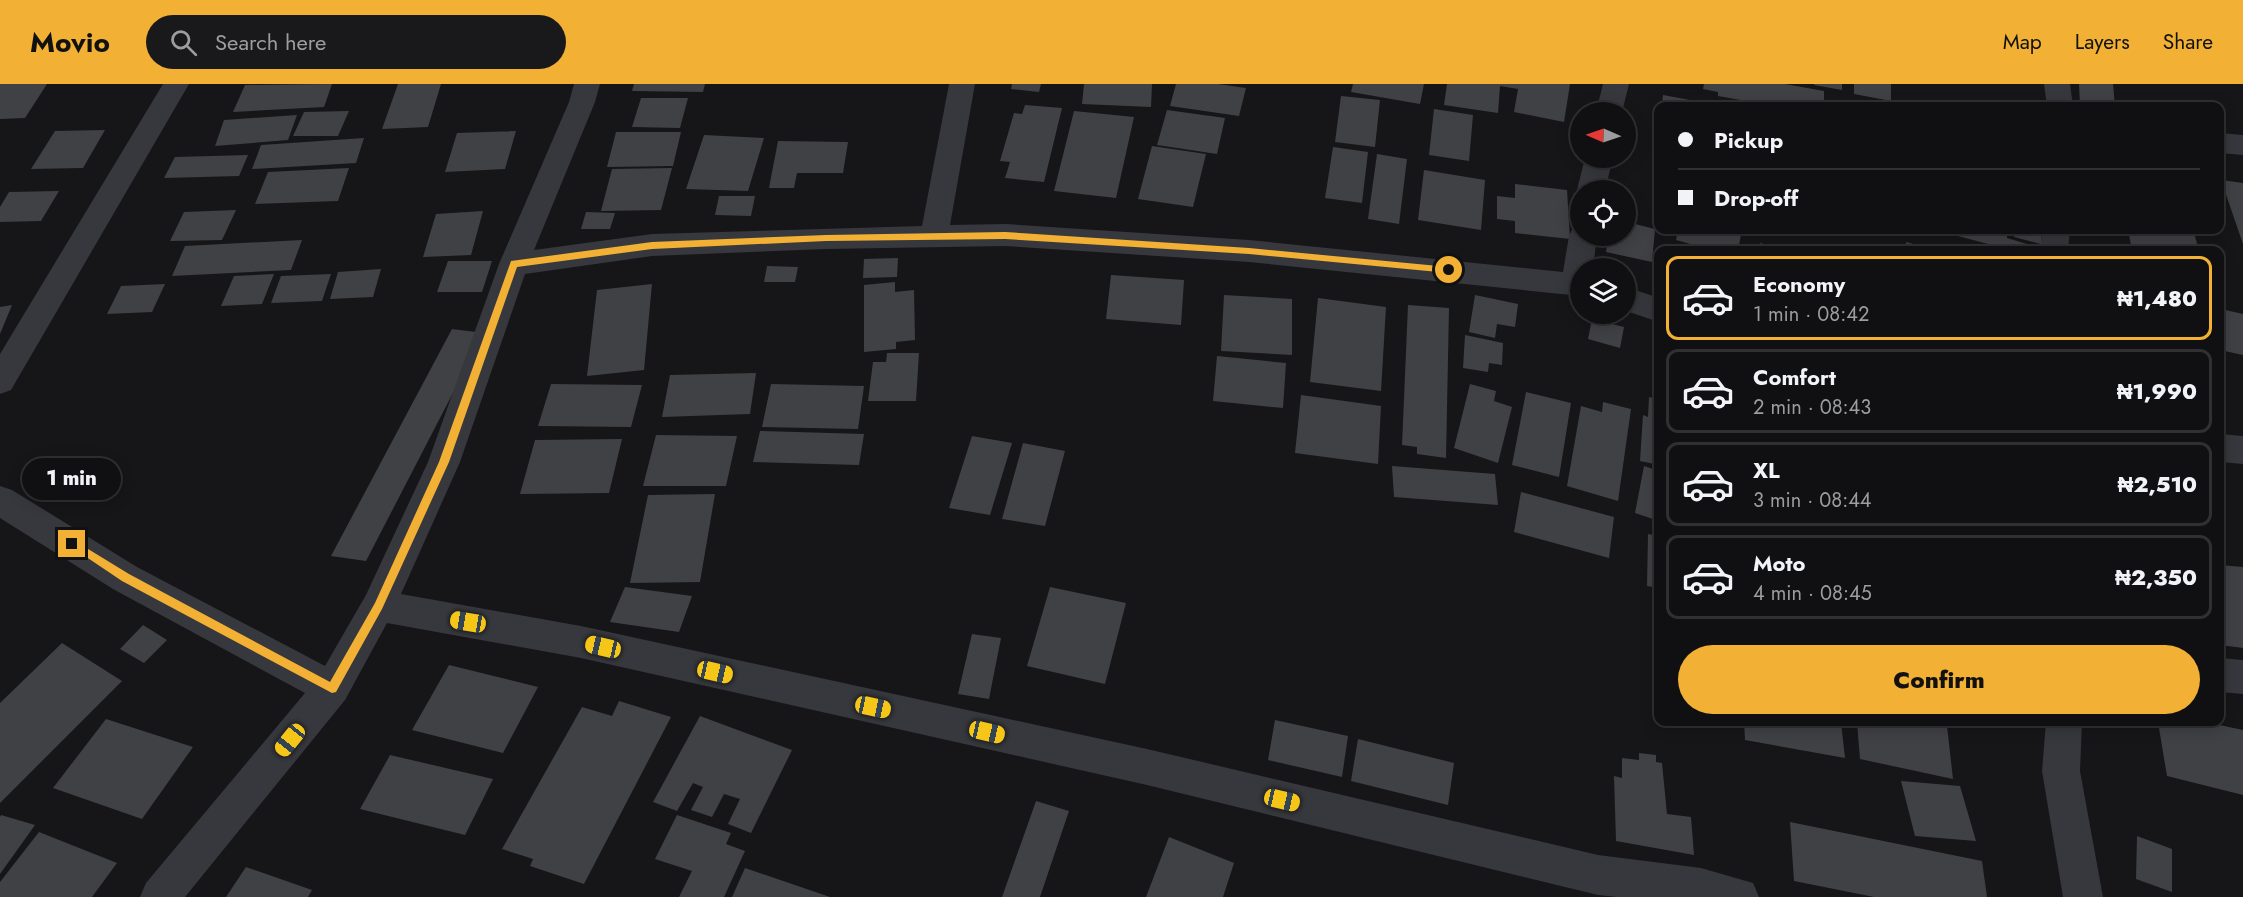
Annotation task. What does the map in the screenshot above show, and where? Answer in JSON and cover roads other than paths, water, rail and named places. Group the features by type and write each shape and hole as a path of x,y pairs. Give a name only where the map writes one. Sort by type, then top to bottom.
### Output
{"street":[{"path":"0,381 176,84"},
{"path":"160,897 332,688 378,606 444,462 514,264 582,102 587,84"},
{"path":"934,236 962,84"},
{"path":"1612,102 1616,84"},
{"path":"2057,84 2060,102"},
{"path":"2224,143 2243,145"},
{"path":"514,264 652,245 826,238 1005,235 1249,251 1570,283"},
{"path":"1636,302 1654,308"},
{"path":"2224,448 2243,450"},
{"path":"0,500 125,578 332,688"},
{"path":"378,606 592,645 1147,767 1598,875 1700,893 1739,897"},
{"path":"2224,675 2243,677"},
{"path":"2064,726 2061,771 2083,897"}]}
